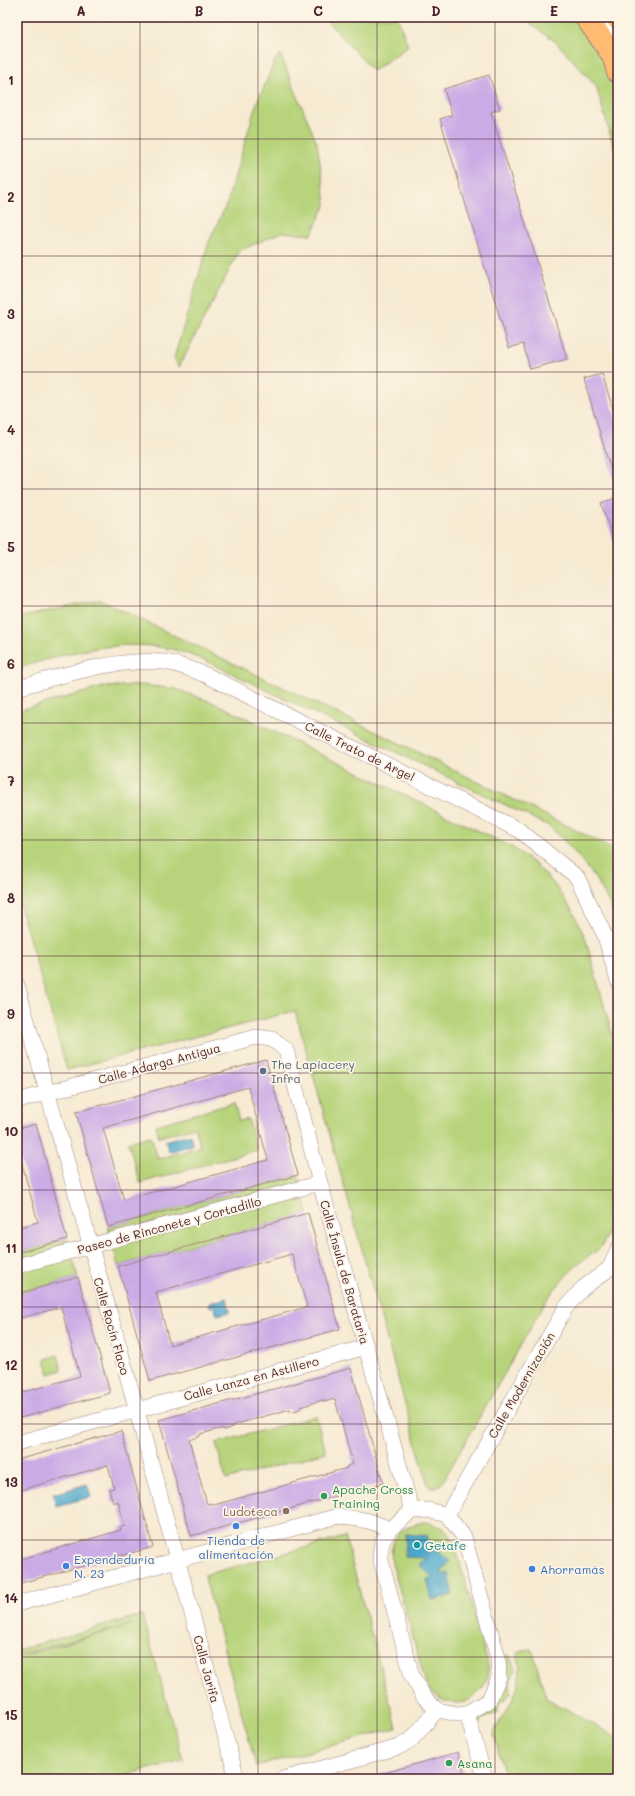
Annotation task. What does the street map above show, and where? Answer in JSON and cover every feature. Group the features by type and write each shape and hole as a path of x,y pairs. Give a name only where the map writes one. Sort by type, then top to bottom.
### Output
{"highway":[{"path":"586,17 616,64"}],"street":[{"path":"602,17 616,64"},
{"name":"Calle Trato de Argel","path":"17,688 97,667 134,662 165,662 206,675 520,830 577,877 605,936 618,981"},
{"name":"Calle Rocín Flaco","path":"18,991 177,1559"},
{"name":"Calle Adarga Antigua","path":"17,1101 256,1037 272,1039"},
{"name":"Calle Ínsula de Barataria","path":"272,1039 286,1050 320,1183 412,1511"},
{"name":"Paseo de Rinconete y Cortadillo","path":"17,1266 320,1183"},
{"name":"Calle Modernización","path":"447,1514 566,1307 582,1288 614,1268 618,1249"},
{"name":"Calle Lanza en Astillero","path":"17,1443 366,1347"},
{"path":"428,1510 447,1514 464,1537 498,1658 499,1677 489,1700 467,1713 458,1714 436,1710 424,1697 412,1676 380,1557 382,1542 390,1529 412,1511 428,1510"},
{"path":"17,1604 338,1516 369,1521 390,1529"},
{"name":"Calle Jarifa","path":"177,1559 237,1779"},
{"path":"283,1779 399,1747 412,1739 436,1710"},
{"path":"467,1713 485,1779"}],"green space":[{"path":"323,17 397,17 408,46 373,71"},
{"path":"521,17 596,17 618,101 618,161 596,86 556,42"},
{"path":"280,54 317,143 326,204 311,235 282,232 239,251 179,367 174,358 209,242 227,203 256,105 275,61"},
{"path":"100,600 395,741 618,851 618,926 612,910 598,883 582,860 549,826 204,660 171,649 128,645 90,649 17,669 17,618"},
{"path":"142,685 176,689 217,704 512,847 536,865 554,884 573,912 585,937 618,1055 618,1191 612,1204 608,1231 601,1247 575,1267 562,1280 547,1299 442,1483 436,1488 430,1488 427,1482 295,1011 67,1070 17,896 17,711 103,687"},
{"path":"234,1103 239,1121 248,1119 257,1150 140,1183 128,1142 151,1136 158,1159 200,1147 195,1127 159,1137 156,1125"},
{"path":"298,1175 308,1213 118,1266 108,1227"},
{"path":"67,1239 78,1277 17,1294 17,1253"},
{"path":"58,1355 62,1370 49,1374 45,1359"},
{"path":"316,1416 326,1452 226,1480 216,1443"},
{"path":"425,1522 440,1526 447,1532 455,1545 488,1665 487,1678 482,1689 474,1697 465,1702 454,1703 444,1701 434,1695 426,1684 392,1563 392,1547 398,1534 410,1526"},
{"path":"345,1537 397,1728 256,1766 204,1575"},
{"path":"142,1615 183,1760 111,1779 17,1779 17,1657 133,1624 17,1655 17,1650"},
{"path":"532,1649 546,1698 618,1738 618,1779 506,1779 494,1735 498,1723 509,1706 518,1684 519,1661 517,1653"},
{"path":"506,1655 509,1655 515,1668 510,1683 511,1693 499,1705 497,1713 481,1719 479,1727 477,1728 477,1718 498,1699 506,1684"}],"water":[{"path":"190,1134 193,1145 169,1152 165,1141"},
{"path":"227,1298 230,1312 217,1315 214,1306 210,1307 209,1303"},
{"path":"87,1484 91,1497 56,1506 53,1494"},
{"path":"406,1534 428,1536 427,1555 433,1548 450,1561 440,1575 448,1573 453,1595 432,1600 427,1579 433,1577 419,1565 425,1558 405,1557"}],"building":[{"path":"489,75 500,109 491,112 567,359 530,369 523,344 509,348 440,119 452,115 444,89"},
{"path":"602,374 618,425 618,483 615,484 584,379"},
{"path":"618,497 618,548 616,548 601,503"},
{"path":"266,1060 298,1175 108,1227 76,1112","holes":["248,1087 268,1160 124,1200 103,1128"]},
{"path":"36,1124 67,1239 17,1253 17,1228 38,1222 19,1153 17,1153 17,1129"},
{"path":"308,1213 340,1329 150,1381 118,1266","holes":["292,1254 307,1307 170,1345 156,1292"]},
{"path":"78,1277 110,1393 17,1419 17,1394 80,1376 61,1307 17,1319 17,1294"},
{"path":"351,1368 383,1483 191,1536 159,1420","holes":["335,1399 353,1464 347,1466 347,1468 214,1505 213,1503 207,1504 189,1440 200,1436 200,1434 223,1428 224,1430 233,1427 233,1425 290,1409 291,1412 300,1409 300,1407 323,1400 324,1402"]},
{"path":"121,1431 153,1547 17,1584 17,1560 121,1530 120,1527 125,1526 118,1501 113,1503 109,1489 114,1488 108,1465 17,1491 17,1460"},
{"path":"458,1752 466,1779 374,1779 374,1776"}],"place":[{"name":"The Lapiacery Infra","path":"263,1071"},
{"name":"Apache Cross Training","path":"324,1496"},
{"name":"Ludoteca","path":"286,1511"},
{"name":"Tienda de alimentación","path":"236,1526"},
{"name":"Getafe","path":"417,1545"},
{"name":"Expendeduría N. 23","path":"66,1566"},
{"name":"Ahorramás","path":"532,1569"},
{"name":"Asana","path":"449,1763"}]}
